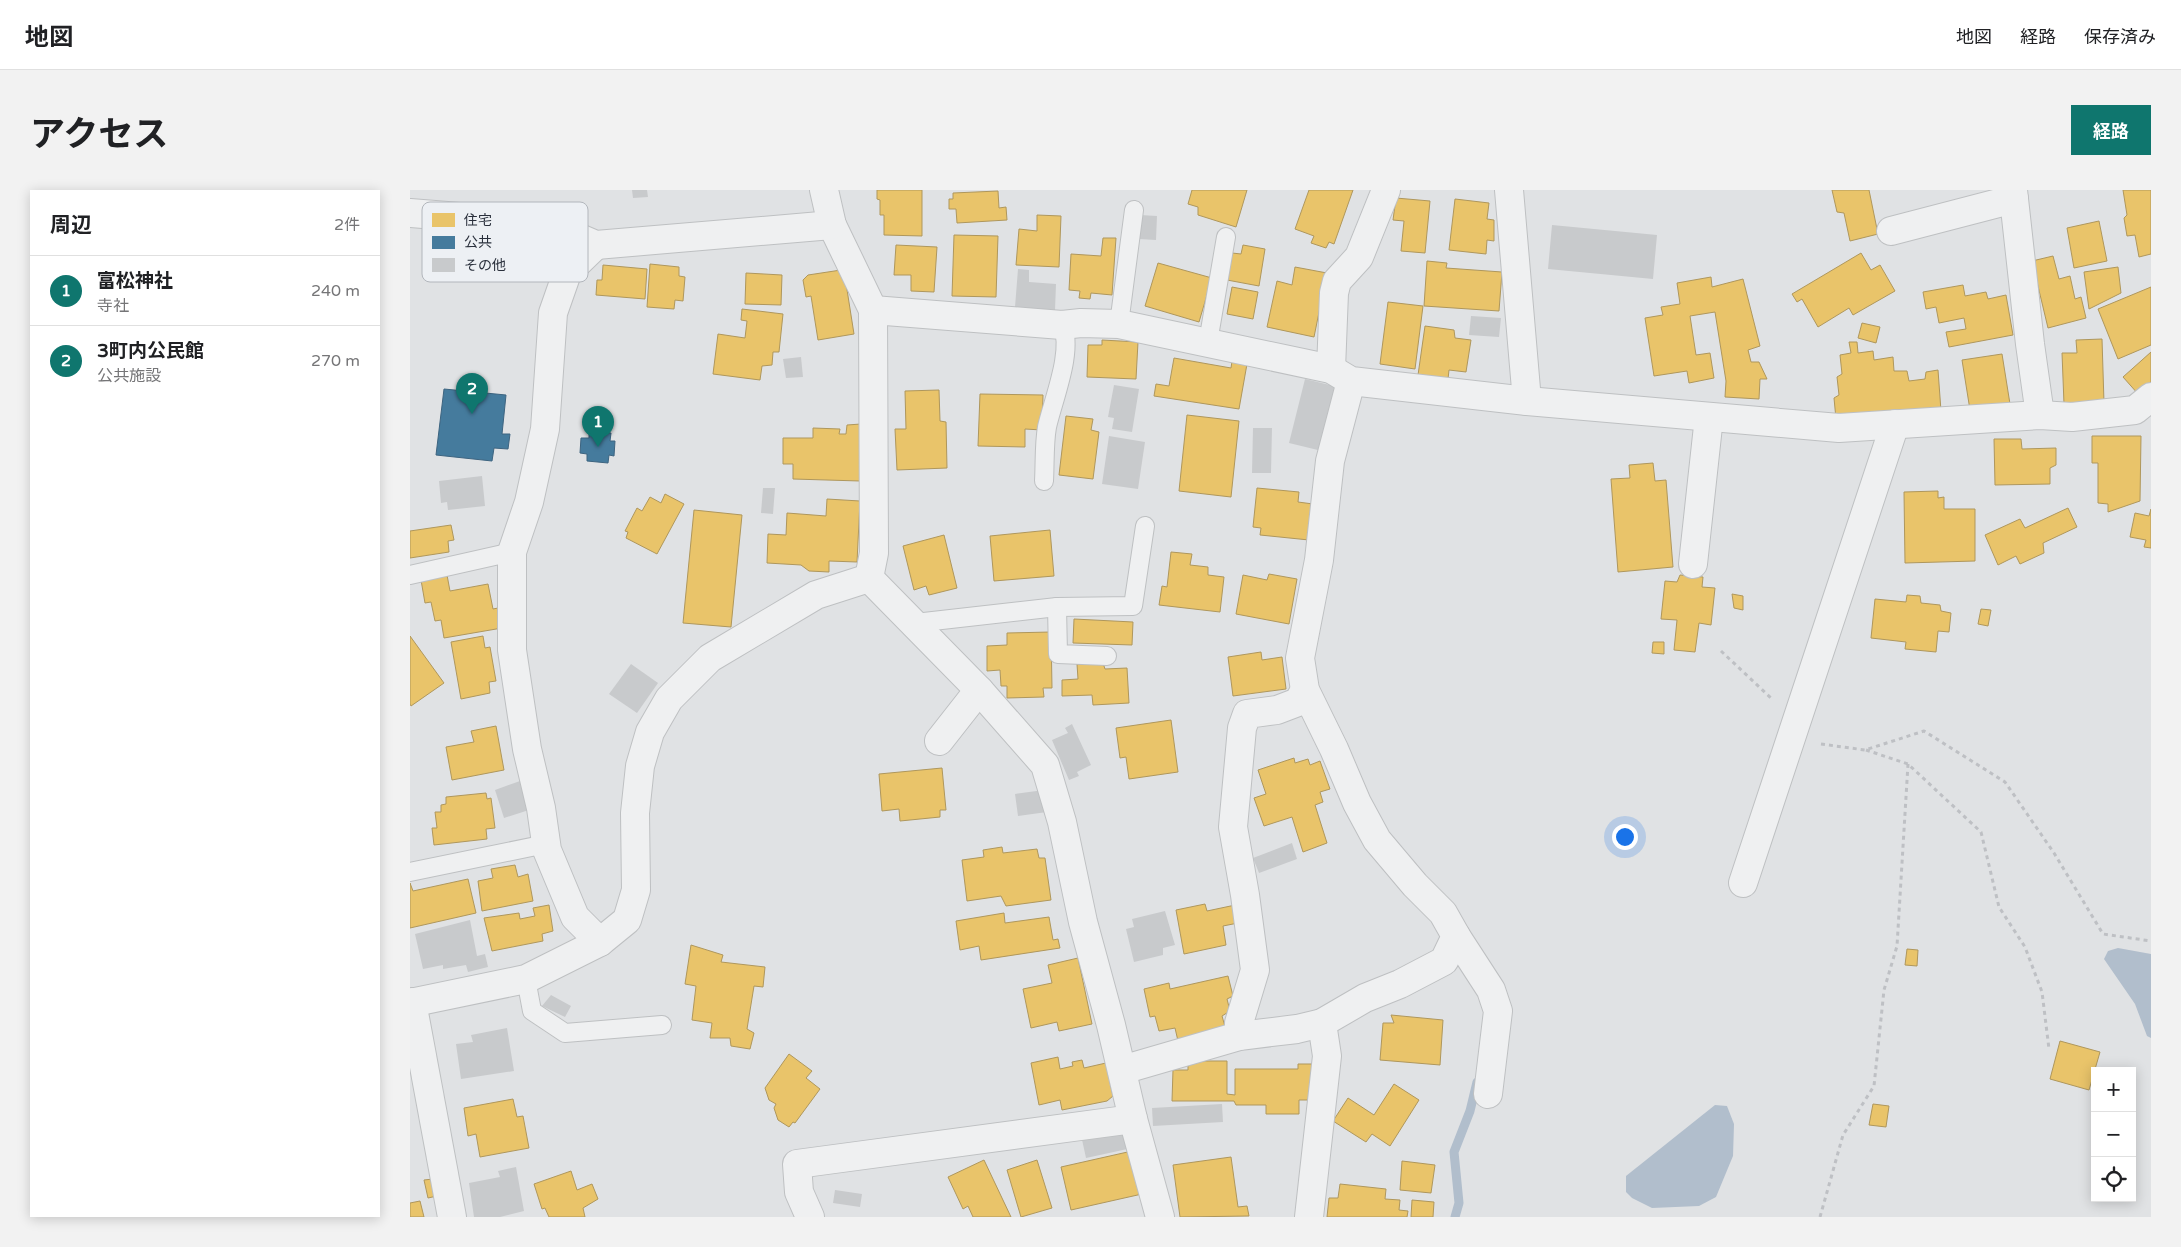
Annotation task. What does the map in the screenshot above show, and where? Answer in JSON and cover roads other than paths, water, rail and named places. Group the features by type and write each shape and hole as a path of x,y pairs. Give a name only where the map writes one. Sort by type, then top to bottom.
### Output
{"street":[{"path":"824,190 832,225 873,310 874,553 869,578"},
{"path":"1386,190 1359,257 1337,281 1334,293 1341,375 1319,560 1300,658 1305,690 1357,803 1377,840 1415,885 1443,913 1491,990 1498,1011 1488,1094"},
{"path":"1509,190 1527,401"},
{"path":"1891,231 2014,194 2030,344 2040,415"},
{"path":"588,242 596,245 832,225"},
{"path":"588,253 596,245"},
{"path":"564,282 553,313 545,429 529,502 512,552 512,650 527,749 541,808 546,844 574,917 600,942"},
{"path":"873,310 1062,325 1081,323 1119,324 1208,342 1341,375 1527,401 1839,428 2040,415 2072,417 2134,410 2151,397"},
{"path":"1693,564 1709,417"},
{"path":"1743,883 1895,424"},
{"path":"869,578 914,622 1045,765 1062,822 1083,922 1160,1217"},
{"path":"452,1217 411,1003 526,979 600,942 627,920 636,890 635,813 640,766 650,732 669,699 710,658 816,596 869,578"},
{"path":"939,741 978,690"},
{"path":"1239,1036 1239,1023 1255,970 1245,895 1232,827 1242,728 1247,714 1277,710 1298,702 1305,690"},
{"path":"1122,1070 1239,1036 1297,1029 1322,1023 1365,998 1400,984 1444,961 1456,936"},
{"path":"1309,1217 1326,1056 1322,1023"},
{"path":"810,1217 799,1192 797,1164 1133,1119"}],"lane":[{"path":"1119,324 1134,210"},
{"path":"1208,342 1226,237"},
{"path":"1044,481 1047,428 1063,369 1065,332 1062,325"},
{"path":"914,622 1057,607 1133,606 1145,526"},
{"path":"410,575 512,552"},
{"path":"1057,607 1058,654 1107,656"},
{"path":"410,872 546,844"},
{"path":"526,979 532,1011 565,1033 662,1025"}],"water":[{"path":"2118,948 2151,954 2151,1038 2147,1036 2135,1004 2104,959 2108,951"},
{"path":"1715,1105 1727,1106 1734,1124 1733,1156 1716,1197 1699,1206 1652,1208 1632,1198 1626,1192 1626,1176"}],"waterway":[{"path":"1455,1217 1459,1203 1454,1152 1470,1111 1477,1082"}],"place":[{"name":"3町内公民館","path":"472,414"},
{"name":"富松神社","path":"598,447"}]}
